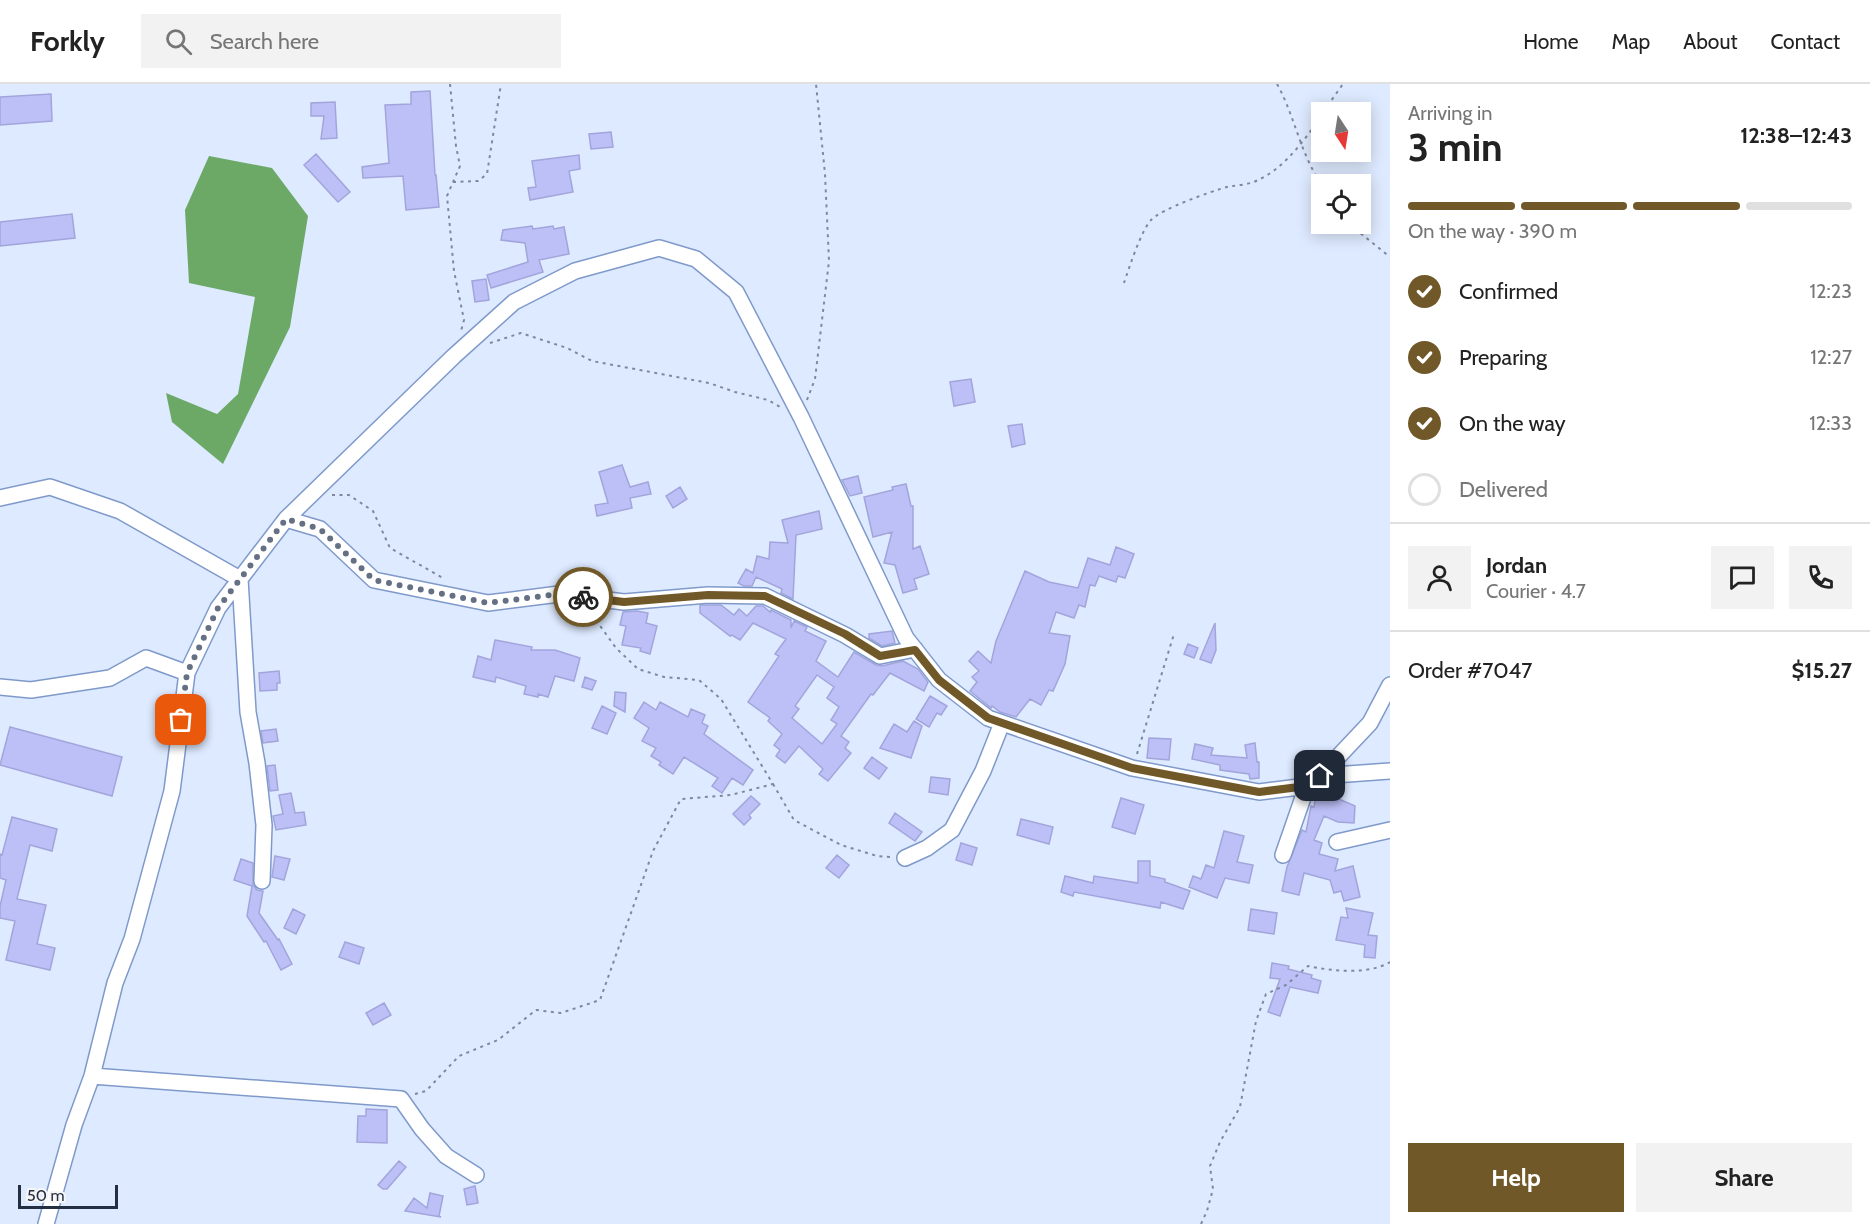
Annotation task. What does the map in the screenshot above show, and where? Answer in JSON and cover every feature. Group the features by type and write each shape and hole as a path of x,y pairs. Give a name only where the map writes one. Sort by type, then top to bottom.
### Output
{"street":[{"path":"46,1224 74,1125 92,1076 115,983 132,939 172,791 187,673 218,608 286,519 454,356 514,302 575,271 659,248 696,259 736,292 801,417 906,638 939,680 988,718 1132,768 1259,792 1307,786 1320,776 1370,723 1390,685"},
{"path":"0,498 50,487 120,512 240,579"},
{"path":"286,519 320,529 374,580 488,603 559,594 624,602 708,595 765,596 845,634 880,656 915,650"},
{"path":"240,579 248,712 264,825 262,881"},
{"path":"0,687 31,690 110,678 146,658 187,673"},
{"path":"905,858 927,848 952,830 983,771 1002,723"},
{"path":"1320,776 1390,771"},
{"path":"1283,855 1307,786"},
{"path":"1337,842 1390,830"},
{"path":"92,1076 401,1099 422,1129 446,1156 476,1175"}],"path":[{"path":"450,84 460,166 447,196 454,271 464,320"},
{"path":"453,182 478,181 487,174 501,84"},
{"path":"487,344 521,333 567,348 592,361 709,383 768,400 801,417 815,379 829,261 825,174 816,84"},
{"path":"1276,84 1284,98 1314,174"},
{"path":"1330,102 1343,84"},
{"path":"1124,284 1132,258 1151,219 1177,205 1224,188 1258,180 1284,162 1302,144 1311,130"},
{"path":"1361,234 1390,257"},
{"path":"311,495 349,495 373,511 390,548 447,580"},
{"path":"559,594 598,623 616,648 638,669 664,677 699,680 721,699 794,820 841,846 877,856 905,858"},
{"path":"1132,768 1174,634"},
{"path":"401,1099 426,1090 459,1056 498,1040 536,1010 561,1013 600,1000 653,851 681,799 731,795 773,784"},
{"path":"1201,1224 1213,1189 1210,1166 1220,1142 1240,1107 1256,1021 1266,994 1286,985 1308,966 1334,971 1382,967 1390,962"}],"shaded area":[{"path":"209,156 272,168 308,216 290,327 223,464 172,422 166,393 217,414 238,394 255,297 189,283 185,210"}],"building":[{"path":"430,91 439,207 406,210 403,176 363,178 362,167 389,163 385,105 411,104 411,92"},
{"path":"51,94 52,121 0,125 0,97"},
{"path":"335,102 337,138 321,139 324,116 311,116 311,103"},
{"path":"611,132 613,147 591,149 589,134"},
{"path":"316,154 350,192 338,202 304,165"},
{"path":"579,155 580,169 569,171 573,192 530,200 528,188 536,187 532,161"},
{"path":"72,214 75,238 0,246 0,222"},
{"path":"532,226 533,229 564,227 569,254 539,260 543,272 491,288 487,275 528,262 525,243 501,240 503,230"},
{"path":"486,279 489,300 475,302 472,281"},
{"path":"971,379 975,402 954,406 950,382"},
{"path":"1022,424 1025,444 1012,447 1008,426"},
{"path":"622,465 630,487 648,482 651,494 630,498 632,508 597,516 595,505 608,503 599,472"},
{"path":"858,476 862,493 850,496 842,480"},
{"path":"906,484 911,506 913,506 913,549 920,546 929,574 914,579 917,589 903,593 895,565 884,563 892,532 873,537 864,497 893,490 892,487"},
{"path":"680,487 687,499 673,508 666,496"},
{"path":"819,511 822,529 796,535 793,599 781,593 782,589 756,577 752,586 738,583 746,569 753,573 757,556 769,559 770,542 788,543 782,520"},
{"path":"1116,547 1134,554 1125,578 1118,576 1116,582 1099,576 1095,586 1090,585 1085,607 1079,605 1074,618 1056,612 1049,633 1070,636 1065,664 1053,691 1049,690 1041,705 1030,699 1016,717 1000,712 992,706 991,708 970,691 977,682 972,677 979,671 969,661 978,651 991,663 996,641 1025,571 1049,582 1078,588 1088,558 1110,565"},
{"path":"700,605 721,605 734,615 739,609 747,616 756,606 763,606 770,612 771,610 791,620 791,628 794,621 807,627 805,631 826,641 816,661 838,677 854,652 876,665 882,666 903,661 918,669 928,682 924,691 890,673 873,695 871,694 841,736 849,742 845,748 851,753 828,781 819,774 823,769 799,746 785,763 776,756 780,750 774,745 782,734 768,721 770,718 748,702 779,656 775,654 786,639 753,623 740,640 730,636 700,613","holes":["817,675 834,687 827,698 839,707 831,720 837,724 822,744 792,718 799,709 795,706"]},
{"path":"623,612 648,613 646,623 657,626 650,654 640,651 641,648 622,645 626,626 620,625"},
{"path":"1215,623 1216,650 1211,663 1200,659"},
{"path":"892,631 895,643 882,646 869,638 869,634"},
{"path":"495,640 532,647 531,650 555,650 580,658 574,681 555,676 548,697 538,694 538,697 524,694 526,686 496,677 495,682 473,677 478,656 491,660"},
{"path":"1188,644 1198,648 1194,658 1184,654"},
{"path":"279,671 280,683 277,683 277,690 260,691 259,673"},
{"path":"585,677 596,681 592,690 582,687"},
{"path":"615,692 626,693 625,712 614,706"},
{"path":"930,696 947,706 941,715 937,713 929,727 916,719"},
{"path":"644,702 656,710 660,702 688,717 691,709 705,715 702,723 708,726 704,734 753,770 743,785 732,778 722,793 712,786 718,778 684,757 673,774 659,765 661,762 651,756 656,748 642,741 649,728 634,718"},
{"path":"602,706 616,713 607,734 592,728"},
{"path":"914,721 922,726 911,758 880,748 894,724 907,732"},
{"path":"10,727 122,757 112,796 0,765"},
{"path":"276,729 278,741 263,743 261,731"},
{"path":"1149,738 1171,739 1169,760 1147,758"},
{"path":"1255,743 1257,762 1259,762 1259,778 1250,779 1249,774 1220,770 1220,765 1192,759 1195,744 1213,748 1211,755 1247,758 1245,745"},
{"path":"872,757 887,768 879,779 864,768"},
{"path":"275,765 278,790 270,791 267,766"},
{"path":"931,777 950,779 948,795 929,792"},
{"path":"291,793 295,813 304,812 306,825 276,830 273,816 283,814 279,795"},
{"path":"1316,795 1331,798 1332,796 1355,806 1354,823 1338,822 1324,816 1314,840 1322,843 1319,854 1338,859 1335,871 1353,866 1360,897 1344,901 1341,891 1334,893 1330,880 1304,873 1299,895 1282,891 1287,867 1302,830 1306,832 1311,806 1314,807"},
{"path":"751,796 760,804 749,815 751,818 744,825 733,814"},
{"path":"1121,798 1144,805 1135,834 1112,827"},
{"path":"895,813 922,832 915,841 889,823"},
{"path":"12,817 57,829 52,851 30,845 17,899 46,905 37,944 55,948 50,970 6,960 15,921 0,918 0,906 6,880 0,878 0,854 2,855"},
{"path":"1021,819 1053,827 1049,844 1017,835"},
{"path":"1224,831 1244,836 1237,862 1253,865 1249,883 1225,878 1217,898 1189,887 1193,876 1201,879 1206,865 1214,868"},
{"path":"961,843 977,848 972,865 956,860"},
{"path":"837,855 849,865 839,878 826,868"},
{"path":"275,856 290,859 284,880 272,877"},
{"path":"241,859 253,863 253,885 257,890 263,891 259,913 279,939 292,964 281,970 266,941 264,942 247,916 252,886 234,880"},
{"path":"1138,861 1150,861 1150,876 1165,879 1165,882 1190,891 1183,909 1161,902 1160,908 1074,892 1073,896 1061,892 1065,876 1093,883 1094,876 1138,883"},
{"path":"1346,908 1373,913 1368,935 1377,936 1375,958 1364,957 1365,945 1336,940 1341,917 1348,918"},
{"path":"293,909 305,915 296,934 284,928"},
{"path":"1251,909 1277,913 1274,934 1248,930"},
{"path":"345,942 364,948 359,964 339,957"},
{"path":"1272,963 1289,966 1288,969 1312,975 1311,978 1321,981 1318,993 1290,987 1280,1016 1268,1012 1280,979 1270,978"},
{"path":"384,1003 391,1015 373,1025 366,1013"},
{"path":"366,1109 387,1110 387,1143 357,1142 358,1116 366,1116"},
{"path":"399,1161 406,1167 387,1189 383,1189 378,1185"},
{"path":"475,1186 478,1203 467,1205 464,1189"},
{"path":"430,1193 443,1196 439,1216 441,1217 405,1211 414,1198 427,1208"}],"way so far":[{"path":"181,720 187,673 218,608 286,519 320,529 374,580 488,603 559,594 583,597"}],"route":[{"path":"583,597 624,602 708,595 765,596 845,634 880,656 915,650 939,680 988,718 1132,768 1259,792 1307,786 1320,776"}]}
